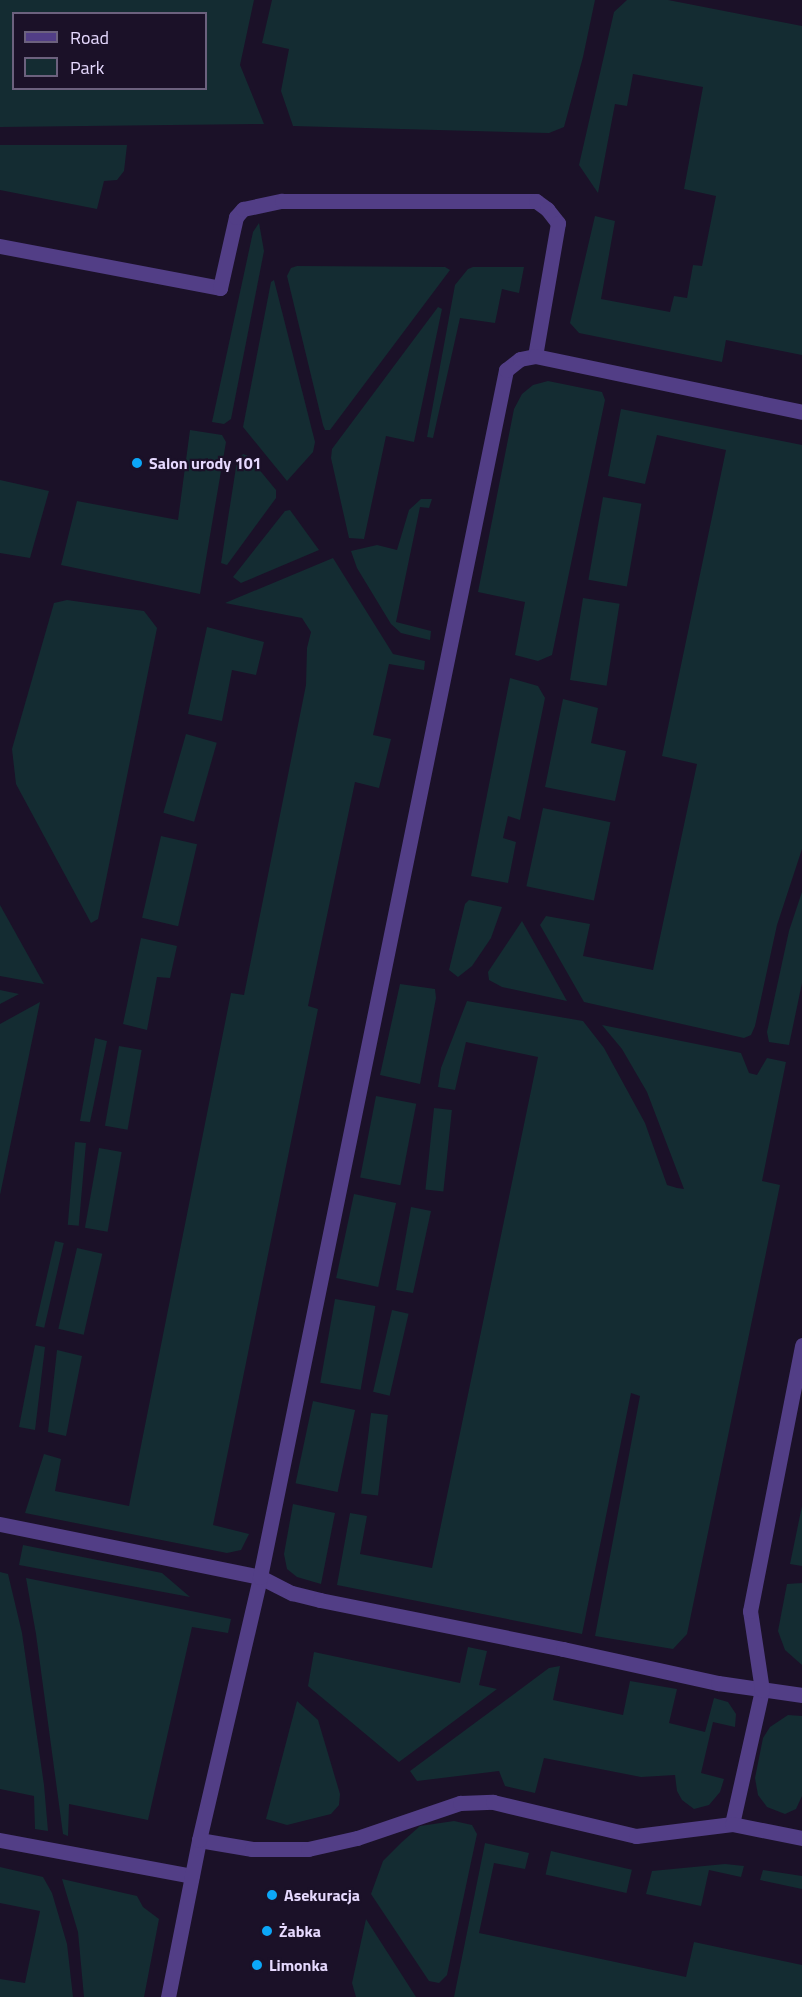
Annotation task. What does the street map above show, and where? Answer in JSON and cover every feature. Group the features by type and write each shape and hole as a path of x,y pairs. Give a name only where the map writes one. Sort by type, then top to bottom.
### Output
{"street":[{"path":"0,246 220,288 236,217 243,209 282,201 536,201 548,209 558,223 535,356"},
{"path":"168,1997 192,1876 260,1577 506,370 520,359 535,356 802,412"},
{"path":"732,1824 762,1690 750,1611 802,1345"},
{"path":"0,1524 260,1577 292,1593 320,1600 762,1690 802,1695"},
{"path":"200,1840 252,1849 308,1849 357,1838 460,1803 493,1802 636,1836 732,1824 802,1838"},
{"path":"0,1840 192,1876"}],"green space":[{"path":"0,0 254,0 240,65 264,124 0,127"},
{"path":"272,0 595,0 583,57 564,127 549,133 293,126 281,91 289,49 262,43"},
{"path":"627,0 668,0 802,26 802,355 726,340 722,362 579,333 570,323 595,216 615,221 601,299 670,312 674,296 687,298 693,265 702,266 716,196 684,189 703,87 633,74 627,106 615,104 598,193 579,165 614,12"},
{"path":"0,145 127,145 124,171 117,180 104,181 97,209 0,190"},
{"path":"259,223 264,251 231,419 224,424 212,422 253,232"},
{"path":"297,266 445,267 450,270 330,430 325,430 323,425 287,276 291,268"},
{"path":"473,267 524,267 519,293 502,289 495,323 460,318 433,438 427,437 455,285 468,269"},
{"path":"274,280 315,442 313,452 287,481 243,427 271,282"},
{"path":"438,307 442,309 414,442 386,436 364,539 349,538 331,458 332,449"},
{"path":"548,381 602,392 605,400 552,655 538,661 515,655 525,602 478,592 514,409 522,394 533,385"},
{"path":"621,409 802,445 802,849 777,925 755,1026 751,1035 744,1038 584,1002 540,925 546,916 590,924 583,956 653,970 697,764 662,756 726,450 657,435 645,484 608,476"},
{"path":"190,430 222,435 226,442 200,594 61,565 77,501 178,520"},
{"path":"243,454 248,456 276,490 276,498 227,565 221,563 237,461"},
{"path":"0,480 49,491 30,558 0,553"},
{"path":"603,497 641,504 627,586 588,580"},
{"path":"421,499 432,499 429,508 420,507 396,622 431,631 430,640 401,633 391,624 357,568 351,551 377,545 397,550 409,510"},
{"path":"290,510 319,550 241,583 233,577 285,511"},
{"path":"333,558 393,654 425,661 424,670 389,664 373,735 391,739 379,788 355,782 308,1006 318,1009 213,1525 249,1534 241,1550 227,1553 25,1513 44,1454 61,1459 55,1491 129,1506 231,993 244,995 306,685 307,648 311,632 302,618 225,603"},
{"path":"583,598 620,604 607,686 570,680"},
{"path":"67,600 144,611 157,628 98,919 91,923 16,784 12,749 54,603"},
{"path":"207,627 264,642 256,675 232,670 222,721 188,714"},
{"path":"510,678 538,686 545,698 520,820 508,816 503,838 516,842 508,883 471,876"},
{"path":"563,699 598,708 591,743 626,751 615,801 545,787"},
{"path":"186,734 217,743 194,822 163,813"},
{"path":"543,808 610,822 594,901 526,886"},
{"path":"161,836 197,844 178,926 142,918"},
{"path":"802,892 802,983 789,1045 769,1042 767,1032 789,931"},
{"path":"469,900 502,907 491,938 472,966 458,977 449,970 465,904"},
{"path":"0,905 39,975 44,984 0,976"},
{"path":"522,921 567,1001 502,987 489,980 488,972"},
{"path":"141,938 177,946 170,978 157,977 147,1030 123,1024"},
{"path":"400,984 435,989 436,998 420,1084 380,1075"},
{"path":"0,990 19,994 0,1004"},
{"path":"467,1001 583,1021 604,1048 645,1123 667,1185 677,1188 684,1189 647,1092 622,1049 602,1025 741,1053 749,1073 757,1075 767,1058 786,1062 762,1181 780,1185 687,1634 673,1649 595,1636 640,1396 631,1393 582,1634 337,1585 350,1513 367,1516 360,1554 432,1568 538,1057 466,1042 455,1090 438,1087 441,1068"},
{"path":"40,1002 0,1195 0,1024"},
{"path":"95,1038 107,1041 90,1122 80,1121"},
{"path":"119,1046 142,1050 128,1130 105,1126"},
{"path":"376,1096 416,1104 400,1185 360,1177"},
{"path":"434,1108 452,1110 443,1191 425,1190"},
{"path":"75,1142 86,1143 79,1226 68,1225"},
{"path":"99,1148 122,1152 108,1232 85,1228"},
{"path":"354,1194 396,1203 378,1287 336,1278"},
{"path":"411,1207 431,1211 413,1293 396,1290"},
{"path":"55,1241 64,1243 44,1328 35,1326"},
{"path":"77,1248 102,1254 84,1335 58,1329"},
{"path":"335,1299 375,1306 361,1390 320,1383"},
{"path":"392,1310 409,1314 390,1396 373,1392"},
{"path":"35,1345 45,1347 35,1430 19,1427"},
{"path":"57,1350 82,1356 66,1436 48,1432"},
{"path":"313,1401 355,1410 338,1492 296,1483"},
{"path":"371,1413 388,1415 378,1495 361,1493"},
{"path":"293,1504 335,1513 321,1584 297,1577 287,1569 284,1554"},
{"path":"802,1506 802,1566 790,1564"},
{"path":"23,1545 162,1573 190,1597 19,1565"},
{"path":"0,1572 8,1574 22,1633 44,1785 48,1831 35,1829 34,1796 0,1789"},
{"path":"26,1578 231,1619 228,1633 192,1627 148,1820 69,1804 68,1836 63,1834 36,1634"},
{"path":"802,1583 802,1665 785,1650 778,1631 787,1584"},
{"path":"468,1647 487,1651 479,1685 497,1689 399,1762 308,1686 314,1652 460,1683"},
{"path":"560,1666 553,1700 623,1715 630,1681 677,1689 669,1723 705,1732 714,1698 728,1702 736,1714 735,1727 713,1722 701,1773 724,1779 720,1792 709,1805 694,1809 682,1800 677,1791 675,1775 641,1777 544,1758 535,1793 505,1786 499,1771 417,1781 410,1771 549,1668"},
{"path":"297,1701 318,1720 340,1794 339,1805 331,1814 287,1825 266,1819"},
{"path":"788,1715 802,1716 802,1796 796,1809 785,1814 767,1807 758,1795 755,1778 763,1738 770,1727"},
{"path":"454,1821 472,1825 477,1834 447,1975 439,1983 429,1981 371,1894 383,1861 420,1826"},
{"path":"485,1843 529,1853 525,1869 494,1863 479,1933 686,1977 694,1942 802,1965 802,1997 454,1997"},
{"path":"551,1851 632,1870 626,1893 546,1874"},
{"path":"725,1864 744,1866 741,1877 709,1870 701,1906 646,1894 652,1871"},
{"path":"0,1867 43,1877 52,1893 67,1944 73,1997 0,1997 0,1979 25,1983 40,1911 0,1903"},
{"path":"763,1870 802,1876 802,1889 760,1880"},
{"path":"62,1879 137,1896 143,1907 159,1919 144,1997 84,1997 78,1932"},
{"path":"366,1919 416,1997 356,1997 352,1983"}],"place":[{"name":"Salon urody 101","path":"137,463"},
{"name":"Asekuracja","path":"272,1895"},
{"name":"Żabka","path":"267,1931"},
{"name":"Limonka","path":"257,1965"}]}
